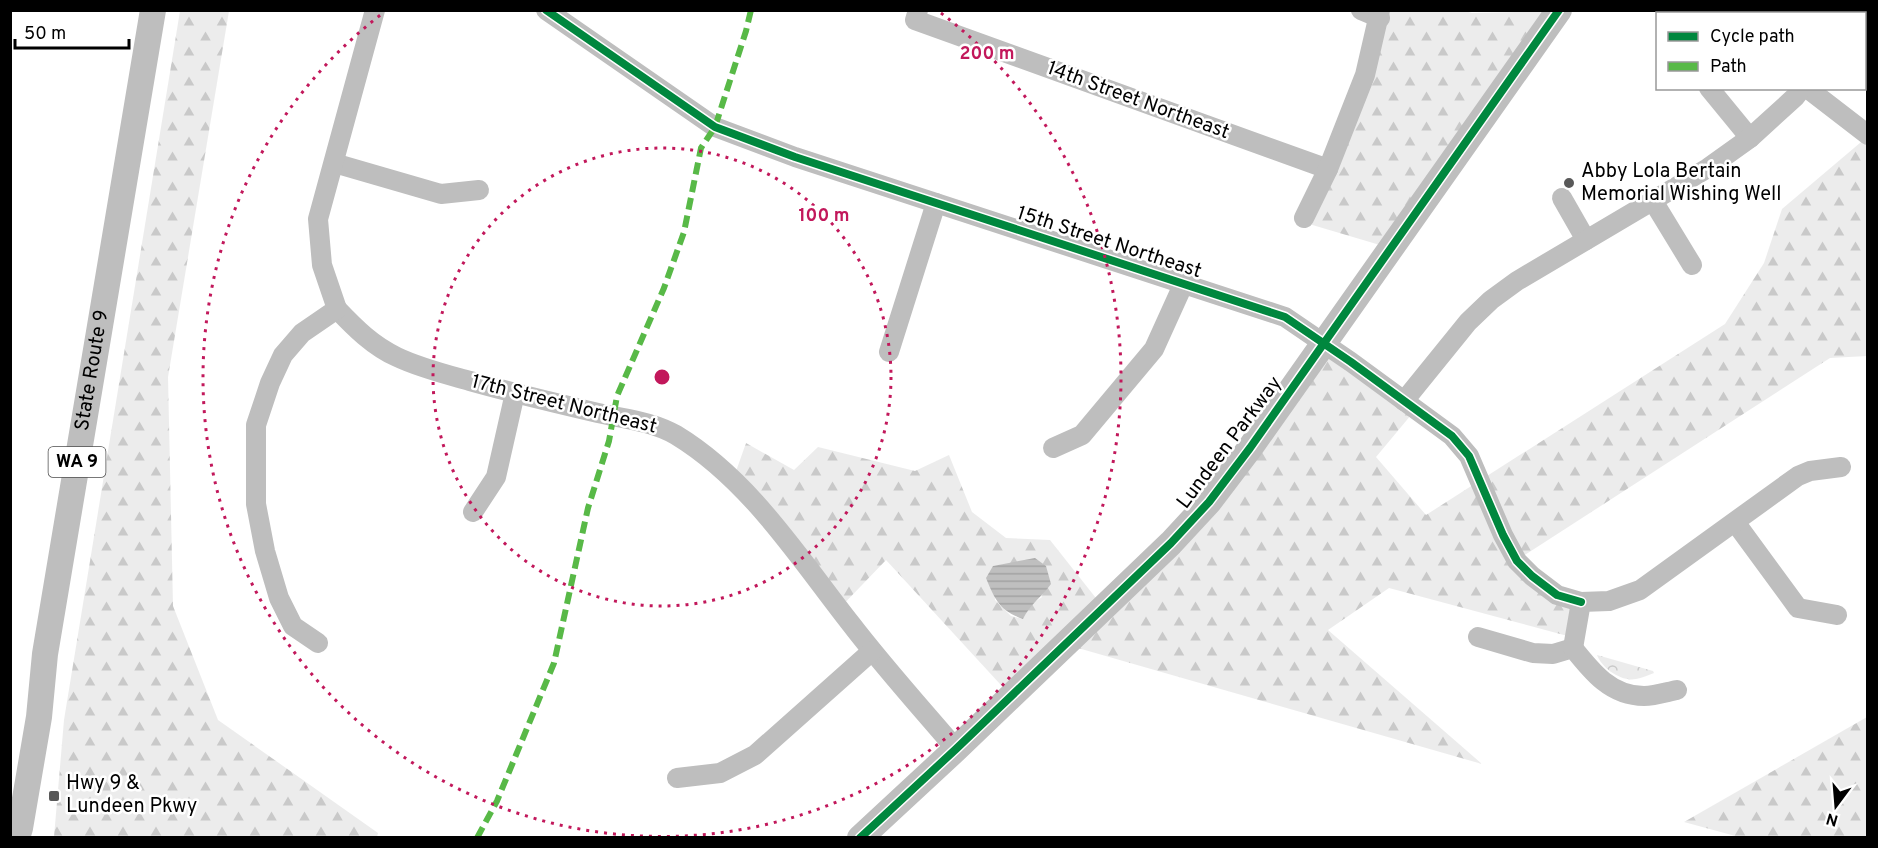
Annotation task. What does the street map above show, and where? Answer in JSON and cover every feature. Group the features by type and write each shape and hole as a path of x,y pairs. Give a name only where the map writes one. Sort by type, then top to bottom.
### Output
{"main road":[{"name":"State Route 9","path":"17,837 39,717 45,654 153,10"},
{"name":"Lundeen Parkway","path":"861,837 1171,543 1209,502 1559,10"}],"street":[{"path":"318,643 293,626 279,598 271,570 256,504 256,425 270,383 283,356 302,333 337,309 322,265 318,219 375,10"},
{"name":"15th Street Northeast","path":"546,10 715,127 795,157 1285,317 1452,436 1469,456 1503,535 1517,561 1557,595 1581,602"},
{"path":"1304,218 1328,169 1365,75 1380,14 1361,10"},
{"name":"14th Street Northeast","path":"917,15 1328,169"},
{"path":"1711,90 1750,138"},
{"path":"1404,401 1468,322 1491,300 1517,281 1708,168 1750,138 1800,90"},
{"path":"1810,90 1868,135"},
{"path":"334,163 441,194 479,190"},
{"path":"1562,198 1586,240"},
{"path":"1653,201 1692,265"},
{"path":"889,352 936,203"},
{"path":"1053,448 1082,435 1154,349 1183,285"},
{"name":"17th Street Northeast","path":"337,309 360,333 395,357 427,369 514,393 640,421 675,434 743,489 764,512 872,651 956,749"},
{"path":"473,512 496,477 514,393"},
{"path":"1677,690 1644,696 1616,690 1594,675 1573,648 1581,602 1609,601 1640,590 1797,476 1810,471 1841,467"},
{"path":"1736,522 1798,608 1837,615"},
{"path":"1479,637 1533,653 1553,654 1573,648"},
{"path":"677,778 720,773 755,755 872,651"}],"green space":[{"path":"1461,10 1472,13 1559,11 1390,248 1299,221 1380,11"},
{"path":"180,11 229,11 168,377 173,606 218,720 378,833 377,837 54,837 64,720"},
{"path":"1867,137 1867,356 1830,358 1517,560 1581,602 1575,638 1389,588 1328,630 1482,764 1064,644 1011,696 886,560 837,611 734,477 746,443 794,470 818,447 915,471 949,455 972,512 1006,538 1050,540 1103,607 1171,543 1324,343 1416,409 1376,457 1426,515 1725,324 1764,263 1782,209","holes":["1015,563 1042,597 1029,606 1023,619 1011,616 995,600 993,566"]},
{"path":"1597,655 1654,673 1636,679 1624,678 1608,669"},
{"path":"1867,717 1867,837 1739,837 1684,822"}],"shaded area":[{"path":"1035,558 1046,566 1051,584 1023,619 999,604 986,578 993,566"}],"marked path":[{"path":"477,838 497,801 554,663 588,508 609,441 617,396 664,288 684,232 701,148 715,127 751,10"}],"cycle path":[{"path":"546,10 715,127 795,157 1285,317 1452,436 1469,456 1503,535 1517,561 1557,595 1581,602"},
{"path":"860,838 1171,543 1209,502 1250,448 1559,10"}],"place":[{"name":"Abby Lola Bertain Memorial Wishing Well","path":"1569,183"},
{"name":"Hwy 9 & Lundeen Pkwy","path":"54,796"}]}
